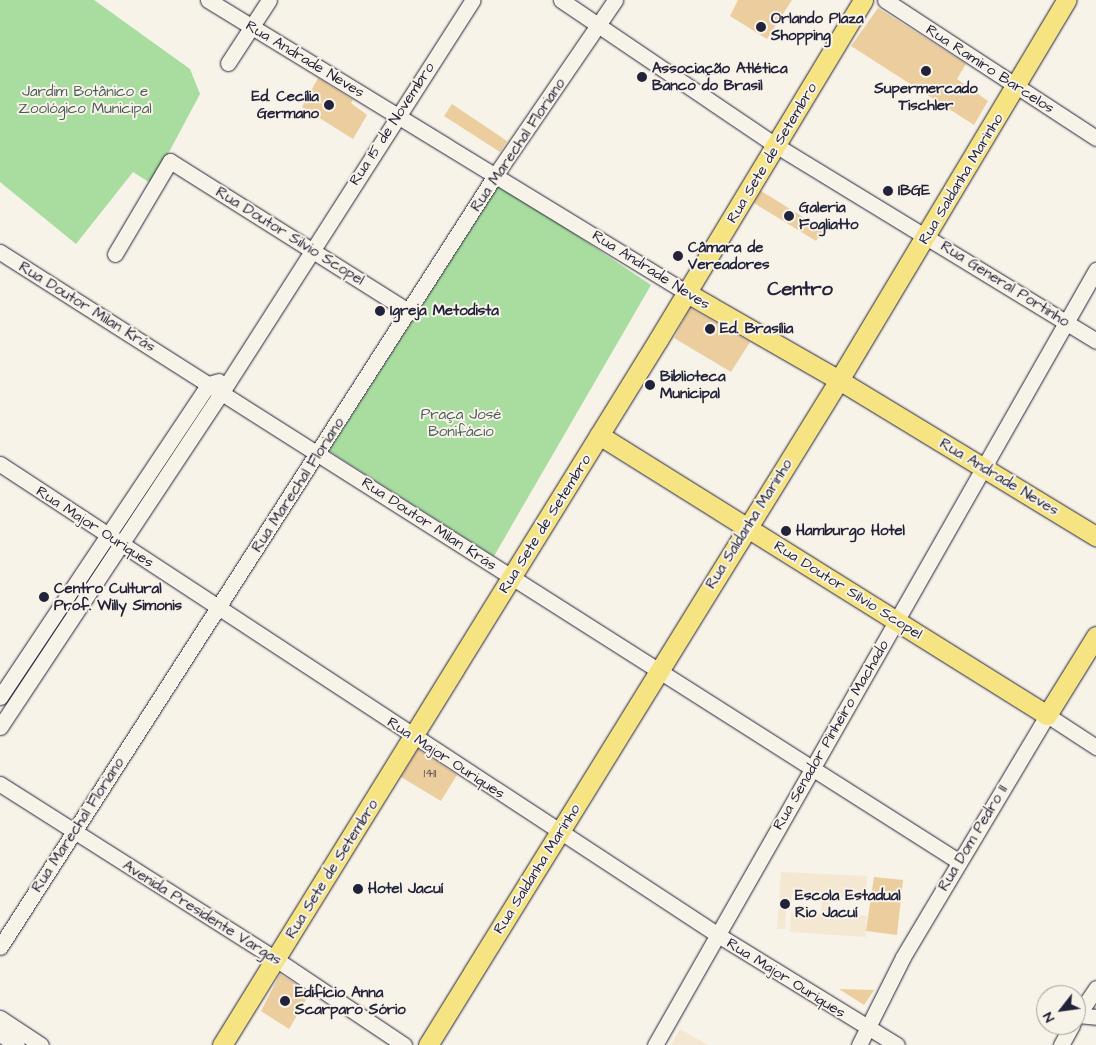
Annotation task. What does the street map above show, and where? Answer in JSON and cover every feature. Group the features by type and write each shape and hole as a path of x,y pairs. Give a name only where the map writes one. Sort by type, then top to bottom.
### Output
{"main road":[{"name":"Rua Sete de Setembro","path":"222,1045 277,960 687,293 863,0"},
{"name":"Rua Saldanha Marinho","path":"428,1045 839,380 1066,0"},
{"name":"Rua Andrade Neves","path":"687,293 839,380 1096,536"},
{"name":"Rua Doutor Silvio Scopel","path":"599,435 1047,715"},
{"name":"Rua Dom Pedro II","path":"1047,715 1096,636"}],"street":[{"name":"Rua Andrade Neves","path":"208,0 496,174 687,293"},
{"path":"228,63 269,0"},
{"name":"Rua 15 de Novembro","path":"114,540 215,388 230,378 397,115 473,0"},
{"name":"Rua General Portinho","path":"561,0 777,146 927,235 1096,341"},
{"name":"Rua Marechal Floriano","path":"0,947 319,454 496,174 615,0"},
{"name":"Rua Ramiro Barcelos","path":"884,0 1096,138"},
{"name":"Rua Doutor Silvio Scopel","path":"115,254 170,161 410,312"},
{"name":"Rua Doutor Milan Krás","path":"0,252 958,861"},
{"name":"Rua Senador Pinheiro Machado","path":"655,1045 1096,270"},
{"name":"Rua Major Ouriques","path":"0,464 413,737 718,935 897,1045"},
{"path":"0,727 4,702 34,645 114,540"},
{"path":"4,702 47,655 114,540"},
{"path":"34,645 47,655"},
{"name":"Rua Doutor Silvio Scopel","path":"1047,715 1096,747"},
{"name":"Rua Dom Pedro II","path":"859,1045 869,1029 903,957 958,861 1047,715"},
{"name":"Avenida Presidente Vargas","path":"0,784 277,960 404,1045"},
{"path":"1086,1003 1096,988"},
{"path":"0,1018 41,1045"},
{"path":"0,1034 17,1045"}],"shaded area":[{"name":"Escola Estadual Rio Jacuí","path":"781,872 867,876 866,899 830,897 829,914 867,916 866,937 790,932 791,913 821,914 822,896 792,894 791,910 786,910 785,929 777,929"},
{"path":"680,1029 708,1045 671,1045"}],"green space":[{"name":"Jardim Botânico e Zoológico Municipal","path":"0,0 94,0 190,69 200,94 152,184 133,172 76,244 0,182"},
{"name":"Praça José Bonifácio","path":"500,184 651,285 494,556 329,451"}],"building":[{"name":"Orlando Plaza Shopping","path":"738,0 792,0 767,39 730,16"},
{"name":"Supermercado Tischler","path":"878,8 966,64 957,79 988,101 974,125 851,46"},
{"name":"Ed. Cecília Germano","path":"318,78 353,100 351,103 367,115 353,139 302,107"},
{"path":"452,104 507,141 500,152 444,116"},
{"name":"Galeria Fogliatto","path":"761,191 824,230 816,241 754,203"},
{"path":"690,308 750,342 731,372 674,338"},
{"path":"418,749 457,775 441,801 401,777"},
{"path":"874,877 903,880 897,935 866,931"},
{"name":"Edifício Anna Scarparo Sório","path":"280,974 310,993 289,1029 261,1011"},
{"path":"839,989 874,990 864,1005"}],"place":[{"name":"Orlando Plaza Shopping","path":"761,27"},
{"name":"Supermercado Tischler","path":"926,71"},
{"name":"Associação Atlética Banco do Brasil","path":"642,77"},
{"name":"Ed. Cecília Germano","path":"329,105"},
{"name":"IBGE","path":"888,191"},
{"name":"Galeria Fogliatto","path":"789,216"},
{"name":"Câmara de Vereadores","path":"678,256"},
{"name":"Igreja Metodista","path":"380,311"},
{"name":"Ed. Brasília","path":"710,329"},
{"name":"Biblioteca Municipal","path":"650,385"},
{"name":"Hamburgo Hotel","path":"786,531"},
{"name":"Centro Cultural Prof. Willy Simonis","path":"44,597"},
{"name":"Hotel Jacuí","path":"358,889"},
{"name":"Escola Estadual Rio Jacuí","path":"785,904"},
{"name":"Edifício Anna Scarparo Sório","path":"285,1001"}],"district":[{"name":"Centro","path":"800,289"}]}
